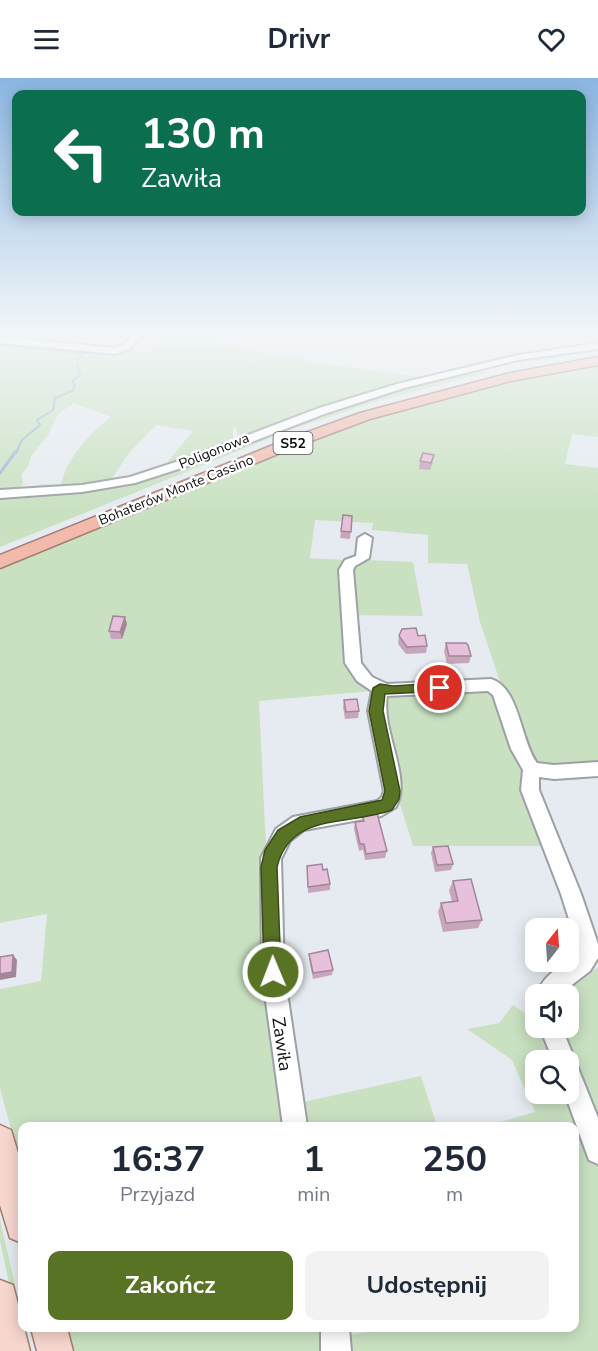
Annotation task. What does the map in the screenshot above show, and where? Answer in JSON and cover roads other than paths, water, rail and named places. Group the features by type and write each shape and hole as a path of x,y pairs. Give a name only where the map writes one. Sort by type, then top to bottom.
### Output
{"highway":[{"name":"Bohaterów Monte Cassino","path":"0,553 283,439 358,412 431,390"},
{"name":"Bohaterów Monte Cassino","path":"0,562 289,444 365,416 460,390"}],"main road":[{"path":"0,1141 18,1211"},
{"path":"0,1298 12,1351"},
{"path":"50,1332 55,1351"}],"street":[{"name":"Poligonowa","path":"0,494 86,488 132,480 172,468 323,410 385,390"},
{"path":"365,538 362,558 350,563 346,570 353,663 361,676 380,688 393,691 486,684 495,688 504,702 521,753 532,769 530,790 575,904 590,952 585,962 558,978 554,984"},
{"name":"Zawiła","path":"294,1122 273,972 271,858 283,835 300,823 381,808 390,802 393,791 376,711 380,688"},
{"path":"532,769 554,772 598,769"},
{"path":"579,1099 598,1151"},
{"path":"334,1332 336,1351"}],"waterway":[{"path":"16,453 22,440 40,425 37,420 53,410 55,398 72,390"},
{"path":"0,473 16,451"}]}
